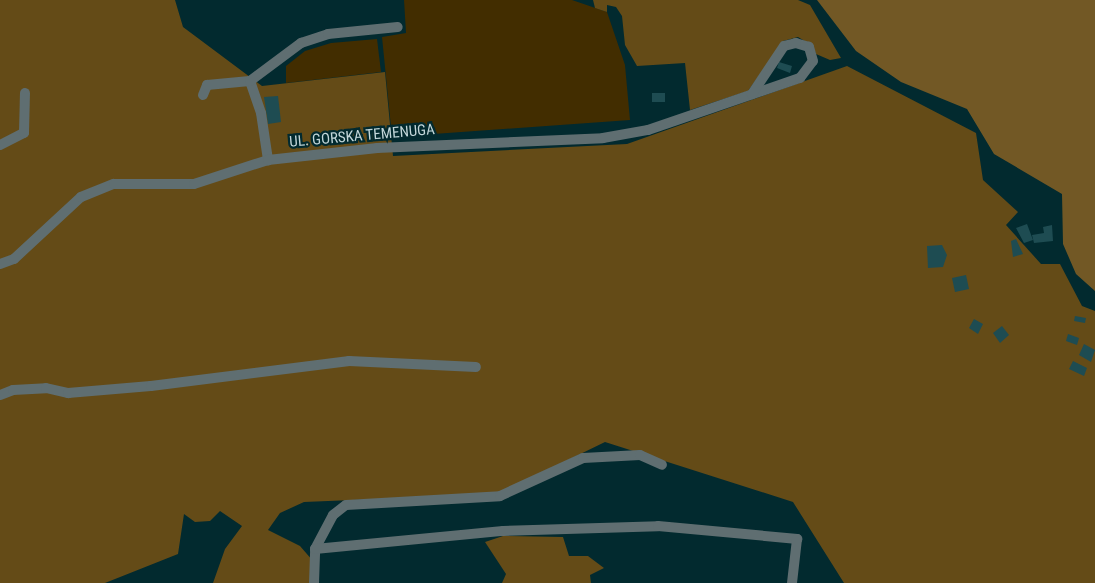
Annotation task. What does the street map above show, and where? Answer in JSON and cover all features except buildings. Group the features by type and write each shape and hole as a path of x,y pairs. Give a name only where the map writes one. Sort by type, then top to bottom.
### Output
{"street":[{"path":"203,95 207,85 250,81 301,43 328,34 399,27"},
{"name":"UL. GORSKA TEMENUGA","path":"0,264 15,259 81,197 114,184 194,184 268,160 377,148 603,138 648,130 752,94 805,75 813,61 809,47 796,43 784,46 752,94"},
{"path":"250,81 261,113 268,160"},
{"path":"0,145 24,133 25,93"},
{"path":"0,395 24,389 46,388 68,393 151,386 349,361 476,367"},
{"path":"314,583 315,549 333,515 346,505 500,496 583,458 639,455 662,465"},
{"path":"315,549 503,531 688,528 797,539 792,583"}],"shaded area":[{"path":"0,0 175,0 183,27 262,86 385,72 393,156 627,144 847,66 976,133 983,180 1018,212 1006,225 1041,264 1060,264 1082,306 1095,311 1095,583 844,583 793,502 605,442 498,494 304,502 280,513 268,530 300,546 313,561 312,583 213,583 225,549 242,526 220,511 210,521 195,522 184,514 178,554 105,583 0,583"},
{"path":"404,0 572,0 607,12 625,65 630,120 392,137 382,37 406,33"},
{"path":"593,0 798,0 810,5 841,58 830,60 816,54 813,46 798,37 783,41 748,91 690,110 685,63 637,66 625,45 622,16 616,7 607,5 607,12 595,8"},
{"path":"817,0 1095,0 1095,291 1076,274 1063,244 1062,194 994,154 967,109 901,82 856,51"},
{"path":"377,39 381,72 286,83 286,66 305,51 331,43"},
{"path":"503,536 563,537 569,556 588,556 604,568 590,575 591,583 502,583 506,574 485,542"}]}
